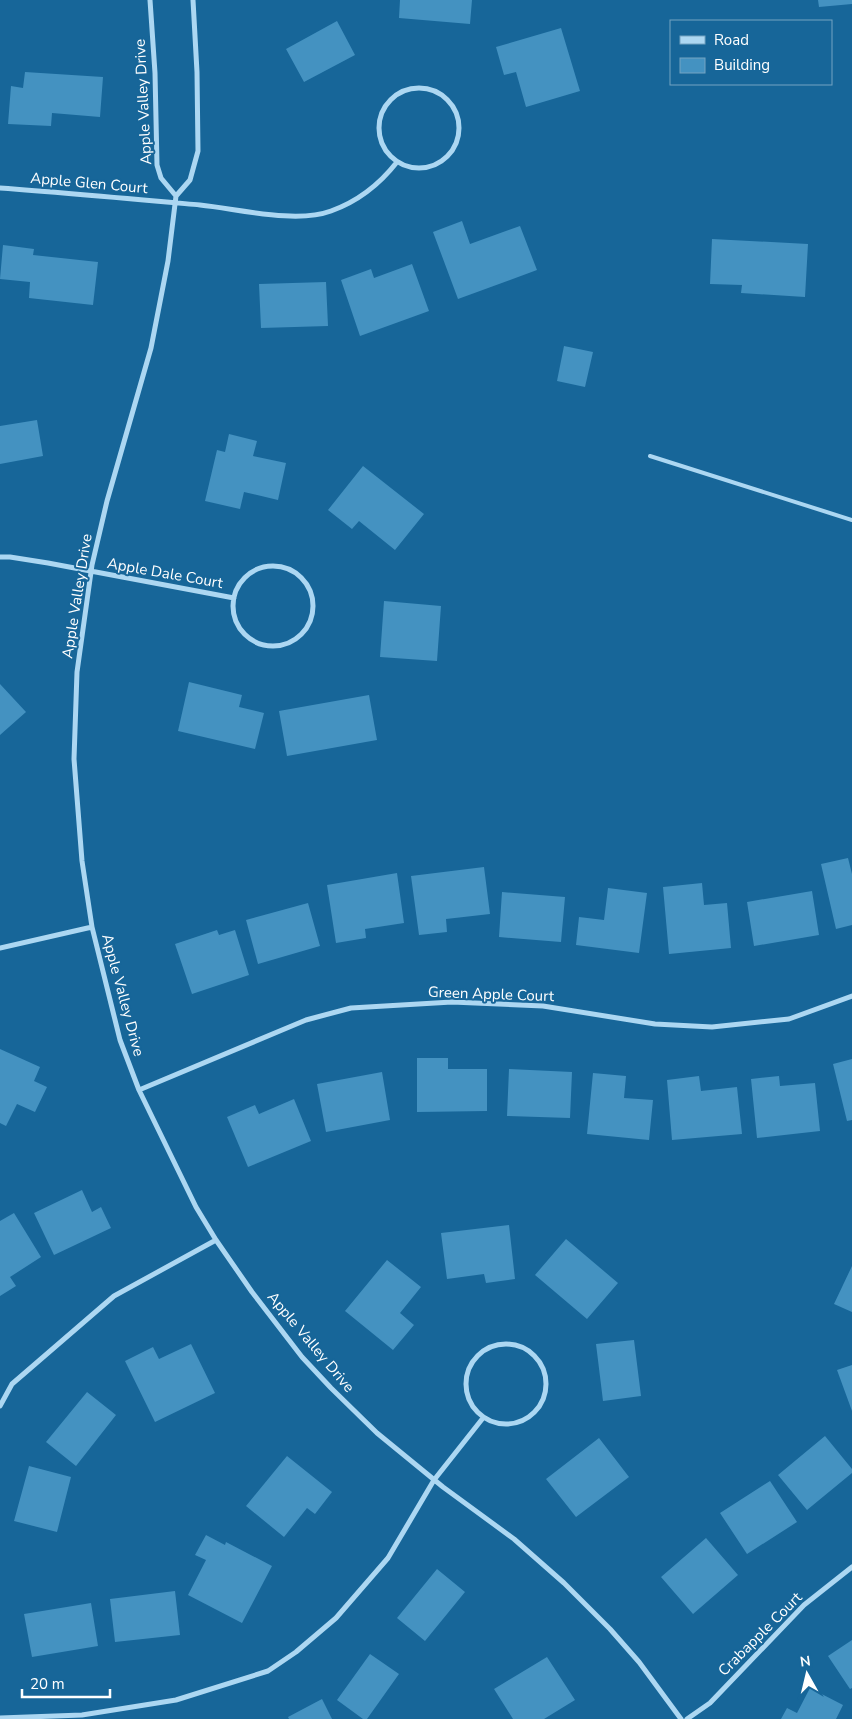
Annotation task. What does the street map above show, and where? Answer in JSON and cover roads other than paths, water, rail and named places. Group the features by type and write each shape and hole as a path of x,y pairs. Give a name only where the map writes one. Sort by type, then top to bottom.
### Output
{"street":[{"name":"Apple Valley Drive","path":"150,0 155,73 157,165 162,178 176,196"},
{"name":"Apple Valley Drive","path":"192,0 197,72 198,151 190,180 176,196 168,261 151,348 107,501 91,572 77,672 74,759 82,861 92,927 120,1040 139,1090 179,1174 216,1240 263,1307 302,1357 363,1420 434,1480 514,1539 575,1593 639,1662 681,1719"},
{"path":"424,88 440,94 449,101 455,111 459,133 456,144 449,154 431,166 414,167 397,162 383,145 379,134 379,122 385,107 397,94 407,90 424,88"},
{"name":"Apple Glen Court","path":"0,188 175,203 296,217 331,211 367,194 397,162"},
{"name":"Apple Dale Court","path":"0,557 20,558 234,598"},
{"name":"Apple Dale Court","path":"262,567 284,567 302,578 309,587 313,609 311,619 306,629 298,637 278,646 268,646 257,643 240,629 233,609 234,598 241,583 252,572 262,567"},
{"path":"0,948 92,927"},
{"name":"Green Apple Court","path":"139,1090 306,1020 350,1008 452,1002 543,1006 655,1024 712,1027 789,1018 852,996"},
{"path":"0,1406 12,1384 114,1296 216,1240"},
{"path":"506,1344 528,1351 537,1359 543,1369 545,1380 542,1402 536,1411 516,1423 499,1424 483,1418 469,1400 466,1389 466,1378 476,1358 485,1350 506,1344"},
{"path":"0,1718 82,1714 176,1700 268,1671 296,1652 336,1618 388,1558 434,1480 483,1418"},
{"name":"Crabapple Court","path":"687,1719 710,1703 804,1605 852,1567"}],"lane":[{"path":"650,456 852,520"}]}
